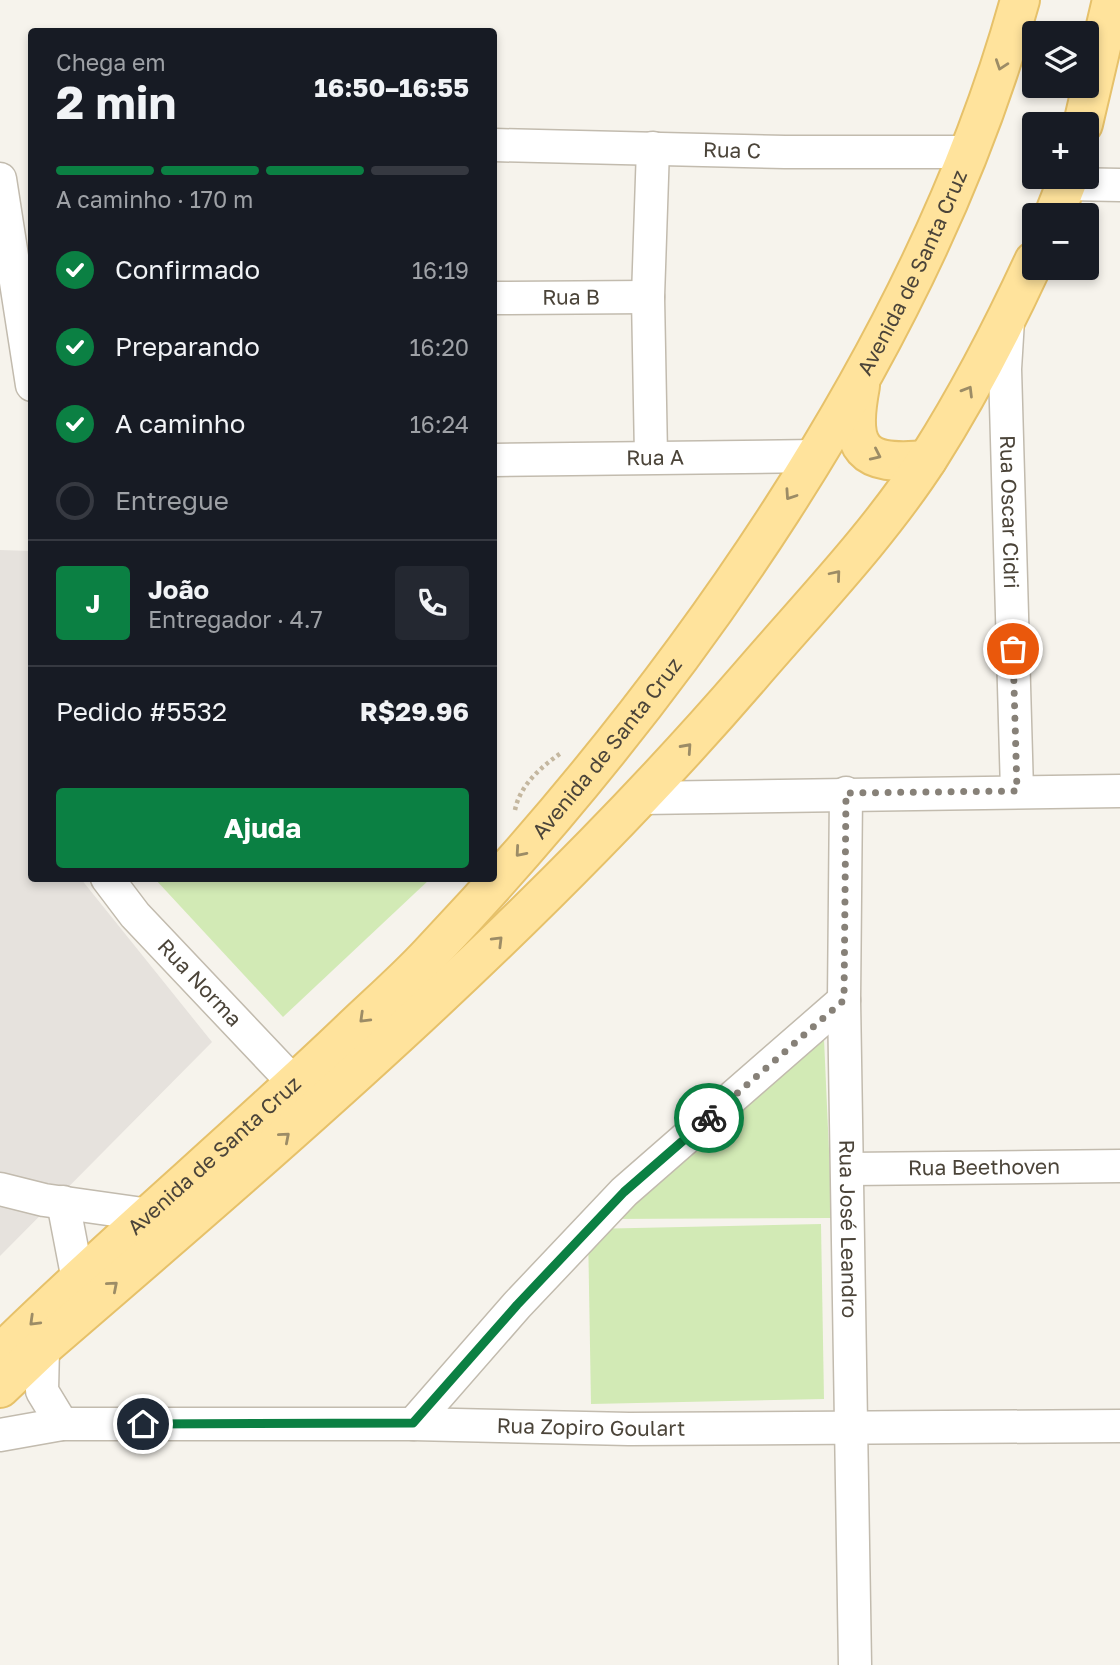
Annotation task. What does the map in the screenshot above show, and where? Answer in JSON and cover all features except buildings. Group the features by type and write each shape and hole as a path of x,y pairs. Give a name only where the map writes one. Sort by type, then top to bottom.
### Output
{"main road":[{"name":"Avenida de Santa Cruz","path":"497,878 603,757 714,608 816,456 922,264 971,152 1020,0"},
{"path":"1086,112 1112,0"},
{"name":"Avenida de Santa Cruz","path":"0,1388 43,1347 321,1106 449,989 641,798 794,625 879,523 927,460 973,384 1025,280"},
{"path":"862,373 854,416 855,432 860,444 869,454 883,460 899,463 927,460"},
{"name":"Avenida de Santa Cruz","path":"0,1354 295,1084 430,955 494,882"}],"street":[{"name":"Rua C","path":"497,145 971,152"},
{"path":"651,456 648,297 653,148"},
{"path":"0,179 28,359"},
{"path":"1063,192 1120,185"},
{"name":"Rua B","path":"497,298 648,297"},
{"name":"Rua Oscar Cidri","path":"1008,316 1005,369 1017,791"},
{"name":"Rua A","path":"497,460 816,456"},
{"path":"641,798 1120,791"},
{"name":"Rua José Leandro","path":"846,793 844,1000 849,1169 855,1665"},
{"name":"Rua Norma","path":"110,882 135,915 295,1084"},
{"path":"413,1423 517,1305 624,1192 844,1000"},
{"name":"Rua Beethoven","path":"849,1169 1120,1166"},
{"path":"0,1189 150,1215"},
{"path":"63,1202 78,1280"},
{"path":"43,1347 41,1391 62,1424"},
{"name":"Rua Zopiro Goulart","path":"0,1435 62,1424 413,1423 629,1429 1120,1426"}],"shaded area":[{"path":"0,550 28,551 28,882 83,882 212,1042 0,1256"}],"green space":[{"path":"158,882 427,882 283,1017"},
{"path":"824,1039 832,1218 606,1219 790,1055"},
{"path":"821,1224 824,1399 591,1404 588,1229"}],"way so far":[{"path":"709,1118 844,1000 846,793 1017,791 1013,649"}],"route":[{"path":"143,1424 413,1423 517,1305 624,1192 709,1118"}]}
